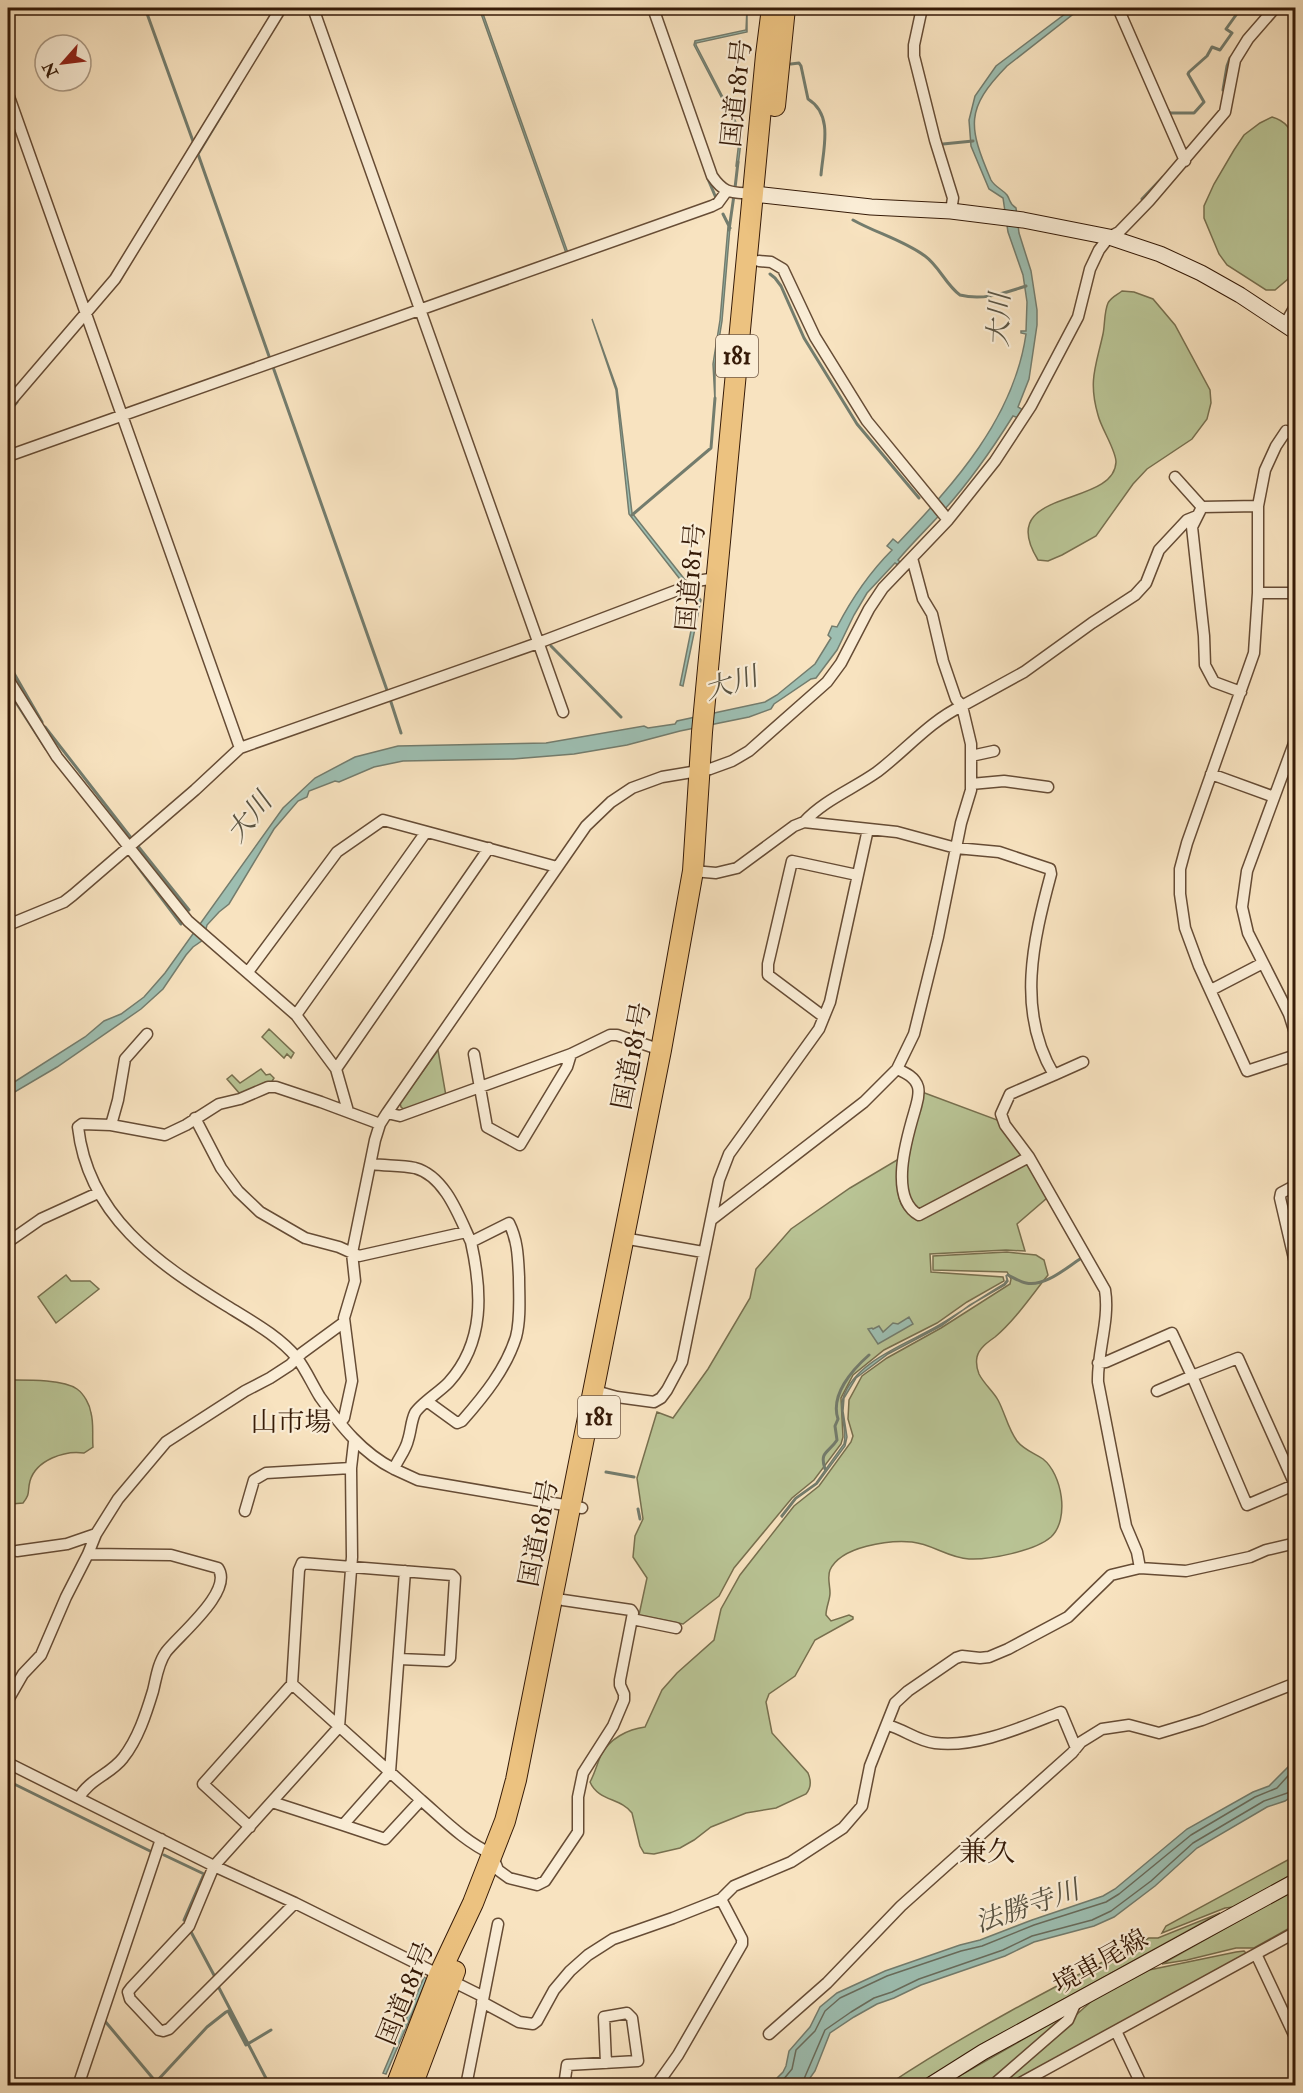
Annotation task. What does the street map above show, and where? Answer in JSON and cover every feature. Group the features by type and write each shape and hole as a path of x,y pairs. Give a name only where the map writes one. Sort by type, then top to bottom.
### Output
{"highway":[{"name":"国道181号","path":"711,703 759,261 760,195 772,8"},
{"name":"国道181号","path":"495,1862 516,1780 576,1507 597,1392 681,988 696,871 709,731 717,578 760,195 785,8"},
{"name":"国道181号","path":"628,1239 661,1050 696,871"},
{"name":"国道181号","path":"396,2085 445,1978 474,1903 521,1807 563,1600 576,1507"},
{"name":"国道181号","path":"412,2085 445,1978"}],"street":[{"path":"8,404 115,279 281,8"},
{"path":"313,8 563,712"},
{"path":"652,8 712,176 720,188 726,192 871,207 951,211 1023,220 1109,237 1160,254 1201,273 1290,328 1296,305"},
{"path":"922,8 914,45 914,56 935,140 953,198 951,211"},
{"path":"1118,8 1185,161"},
{"path":"340,1423 344,1418 352,1381 349,1347 343,1323 355,1281 352,1253 380,1124 387,1113 586,826 621,794 632,788 662,777 705,770 732,761 749,752 827,682 841,663 878,595 995,461 1031,406 1078,316 1090,269 1099,250 1109,237 1119,232 1185,161 1225,112 1235,60 1248,39 1275,8"},
{"path":"8,94 240,747"},
{"path":"8,456 712,206 726,192"},
{"path":"759,261 771,262 783,268 815,337 867,421 946,517"},
{"path":"1296,436 1286,431 1265,470 1258,506 1258,593 1254,653 1187,843 1180,869 1180,894 1185,928 1199,966 1248,1071 1296,1055"},
{"path":"1175,477 1200,511"},
{"path":"696,871 716,873 737,868 794,826 804,822 813,812 877,771 936,721 1025,672 1092,623 1136,595 1146,583 1159,550 1187,520 1200,511 1258,506"},
{"path":"1200,511 1192,528 1205,665 1214,682 1241,692"},
{"path":"711,1220 864,1102 897,1069 914,1034 938,937 971,784 971,744 962,706 956,699 943,661 932,614 923,600 912,558"},
{"path":"8,925 64,902 130,847 240,747 538,644 696,581 717,578"},
{"path":"1258,593 1296,593"},
{"path":"8,679 57,757 188,921 296,1015 336,1069 348,1111"},
{"path":"1296,738 1244,885 1242,907 1246,923 1296,1036"},
{"path":"971,756 994,751"},
{"path":"1211,774 1274,797"},
{"path":"971,784 1004,781 1048,788"},
{"path":"248,972 337,852 383,820 557,867"},
{"path":"804,822 897,832 956,848 999,852 1047,867 1051,871 1037,933 1032,976 1032,1011 1039,1046 1054,1075"},
{"path":"597,1392 654,1402 661,1398 667,1390 682,1362 718,1181 729,1154 819,1029 830,1002 868,829"},
{"path":"296,1015 426,832"},
{"path":"336,1069 489,848"},
{"path":"824,1017 768,975 768,964 792,861 857,875"},
{"path":"1211,990 1263,963"},
{"path":"111,1125 125,1059 147,1034"},
{"path":"387,1113 400,1116 571,1054 610,1035 617,1035 661,1050"},
{"path":"474,1054 488,1127 520,1145 567,1067 571,1054"},
{"path":"1083,1062 1010,1094 1001,1114 1005,1125 1029,1157 1105,1290 1107,1303 1098,1363 1098,1382 1126,1526 1137,1552 1140,1568"},
{"path":"897,1069 912,1076 918,1086 919,1098 900,1179 903,1194 911,1210 919,1215 1029,1157"},
{"path":"380,1124 348,1111 268,1087 240,1099 219,1104 186,1125 161,1136 136,1128 111,1125 82,1124 78,1127 84,1157 98,1193 122,1226 148,1251 192,1284 257,1324 297,1358 320,1397 354,1442 379,1461 418,1480 576,1507"},
{"path":"195,1118 221,1168 238,1191 260,1212 305,1238 359,1256 468,1237 509,1223 516,1237 519,1304 516,1335 508,1358 495,1380 462,1422 457,1422 428,1402"},
{"path":"372,1164 414,1168 427,1173 442,1187 458,1213 468,1237 477,1267 480,1294 477,1323 463,1364 449,1382 414,1414 408,1442 394,1469"},
{"path":"1296,1185 1281,1193 1280,1198 1296,1267"},
{"path":"8,1242 41,1220 98,1193"},
{"path":"628,1239 703,1252"},
{"path":"8,1700 23,1674 41,1655 96,1534 118,1499 166,1442 244,1390 270,1378 343,1323"},
{"path":"1098,1363 1106,1362 1172,1333 1192,1376 1247,1505 1295,1486 1238,1358 1192,1376 1157,1391"},
{"path":"295,1903 169,2028 159,2030 130,1999 128,1992 189,1926 214,1866 339,1727 352,1557 351,1468 354,1442"},
{"path":"245,1511 254,1480 262,1474 351,1468"},
{"path":"17,1551 67,1545 96,1534"},
{"path":"8,1763 445,1978 519,2022 533,2024 537,2021 554,1990 570,1971 588,1955 613,1939 721,1899 734,1886 791,1862 850,1822 862,1806 870,1766 895,1703 908,1690 949,1662 962,1656 980,1658 1008,1649 1068,1617 1111,1575 1140,1568 1186,1571 1250,1557 1266,1550 1296,1543"},
{"path":"79,1798 87,1786 113,1769 127,1753 147,1713 165,1653 199,1618 222,1582 222,1573 218,1568 171,1555 88,1554"},
{"path":"250,1827 203,1784 292,1684 300,1566 304,1563 452,1575 454,1578 450,1658 447,1661 399,1659"},
{"path":"342,1825 390,1772 405,1571"},
{"path":"292,1684 495,1862 509,1878 540,1885 578,1832 578,1797 584,1773 613,1726 624,1700 620,1680 633,1613 631,1610 563,1600"},
{"path":"632,1619 676,1628"},
{"path":"769,2034 827,1983 901,1906 1081,1742 1102,1729 1129,1725 1159,1733 1202,1720 1296,1683"},
{"path":"887,1725 925,1741 936,1744 951,1743 981,1740 1061,1712 1076,1748"},
{"path":"272,1802 385,1839 422,1800"},
{"path":"78,2085 161,1839"},
{"name":"境車尾線","path":"929,2085 983,2052 1296,1881"},
{"path":"656,2085 678,2055 742,1944 742,1939 721,1899"},
{"path":"466,2085 498,1924"},
{"path":"1015,2085 1296,1932"},
{"path":"1256,1954 1296,2039"},
{"path":"992,2085 1068,2020 1076,2002"},
{"path":"564,2085 567,2066 638,2061 632,2018 627,2013 604,2017 606,2063"},
{"path":"1116,2031 1142,2085"}],"green space":[{"path":"1272,117 1287,126 1295,143 1295,255 1288,279 1275,290 1266,290 1227,265 1219,254 1204,218 1204,206 1214,184 1244,135"},
{"path":"1122,291 1134,292 1153,299 1175,325 1210,390 1211,403 1207,419 1192,439 1147,469 1133,484 1096,536 1048,561 1038,560 1028,537 1031,520 1042,509 1097,487 1110,477 1116,462 1114,451 1098,415 1093,383 1108,303"},
{"path":"269,1029 294,1053 291,1058 287,1054 284,1058 262,1037"},
{"path":"438,1050 446,1096 405,1110 400,1103"},
{"path":"261,1069 266,1075 270,1074 274,1078 271,1083 240,1094 227,1079 232,1075 240,1083"},
{"path":"922,1092 1000,1121 1022,1152 1019,1158 922,1208 912,1207 904,1180"},
{"path":"902,1157 898,1182 899,1199 907,1212 915,1217 1023,1164 1029,1165 1047,1198 1017,1224 1025,1251 930,1254 931,1272 1003,1277 1004,1281 967,1302 937,1323 884,1350 853,1375 841,1398 843,1437 841,1444 814,1480 792,1498 734,1568 719,1596 683,1624 639,1615 647,1578 633,1557 635,1536 643,1519 637,1478 657,1412 673,1418 708,1369 750,1298 756,1269 791,1229 850,1188"},
{"path":"1007,1252 1036,1255 1044,1260 1048,1275 1010,1323 982,1348 977,1357 977,1368 981,1378 998,1400 1017,1441 1043,1459 1055,1475 1062,1508 1057,1529 1044,1542 1011,1554 988,1558 962,1558 912,1542 891,1542 866,1546 844,1555 829,1573 830,1596 826,1615 831,1621 849,1615 853,1619 815,1640 795,1676 769,1694 766,1702 772,1733 808,1773 810,1784 806,1794 776,1808 746,1813 711,1827 680,1848 654,1854 644,1853 640,1846 632,1813 622,1804 598,1793 590,1782 604,1749 620,1736 645,1727 662,1690 677,1673 714,1640 721,1609 740,1575 794,1506 819,1486 851,1442 853,1436 848,1419 849,1400 862,1376 887,1358 941,1328 1010,1284 1011,1279 1007,1272 933,1270 933,1256"},
{"path":"66,1275 71,1281 90,1281 99,1289 56,1323 38,1297"},
{"path":"8,1380 63,1383 77,1389 88,1403 93,1426 93,1447 84,1453 68,1453 45,1462 33,1474 28,1495 23,1503 11,1504 8,1501"},
{"path":"1295,1856 1295,1873 1234,1907 1225,1908 1162,1933 1166,1926"},
{"path":"1295,1889 1295,1925 1254,1948 1236,1948 1162,1964"},
{"path":"1220,1913 999,2035 916,2085 886,2086 983,2027 1116,1955 1149,1938 1158,1938"},
{"path":"1244,1951 1247,1954 1006,2085 996,2086 1094,1999 1149,1970"},
{"path":"1062,2017 1064,2018 987,2085 942,2086"}],"water":[{"path":"479,8 481,8 568,253 566,253"},
{"path":"747,8 747,32 696,43 742,134 738,166 736,166 740,133 694,45 695,41 746,30"},
{"path":"1073,8 1081,8 1007,66 993,81 977,107 975,119 978,145 991,180 1007,195 1011,204 1016,208 1019,233 1031,271 1037,325 1029,379 1018,407 1023,410 1019,418 1013,416 964,487 898,560 902,564 900,566 895,563 867,593 837,650 816,678 774,704 771,709 749,717 627,745 574,754 513,759 403,761 374,767 339,782 335,781 309,791 307,797 298,801 274,829 229,904 207,925 203,940 186,955 163,989 141,1009 57,1067 8,1096 8,1086 85,1037 104,1021 121,1014 144,997 165,973 283,808 315,778 355,757 398,746 546,743 644,726 648,728 675,724 677,721 765,702 815,664 831,638 828,635 832,626 837,627 862,586 892,550 887,546 893,539 898,543 960,473 979,448 1009,394 1026,334 1021,331 1026,331 1027,302 1023,275 1008,232 1003,198 989,189 971,146 969,120 975,96 996,66"},
{"path":"728,227 730,227 722,321 715,364 715,401 713,364 720,320"},
{"path":"592,319 617,389 632,513 701,600 683,686 680,685 697,601 629,514 616,390"},
{"path":"1006,1275 1008,1281 1005,1285 975,1302 1004,1284 1007,1280"},
{"path":"965,1309 941,1326 888,1354 856,1378 844,1398 843,1411 847,1437 845,1446 817,1484 796,1499 782,1517 795,1498 816,1483 844,1444 842,1415 843,1398 849,1385 859,1373 885,1354"},
{"path":"909,1317 913,1324 878,1344 868,1329 879,1326 883,1332 893,1323 898,1324"},
{"path":"1295,1725 1295,1794 1285,1801 1267,1807 1197,1848 1155,1886 1114,1917 1094,1926 1034,1942 1005,1956 921,1985 877,2004 830,2033 815,2071 805,2085 770,2085 783,2072 789,2051 810,2027 820,2007 837,1993 885,1971 980,1940 1103,1896 1115,1889 1187,1829 1253,1792 1269,1786 1291,1764 1289,1739"},
{"path":"424,1977 427,1979 386,2074 383,2073"}],"waterway":[{"path":"145,8 194,144"},
{"path":"1168,110 1170,113 1194,113 1204,102 1188,74 1207,56 1212,47 1220,50 1232,33 1226,29 1241,8"},
{"path":"1223,90 1230,58"},
{"path":"791,64 799,63 801,66 808,99 816,106 824,123 825,144 821,175"},
{"path":"238,88 198,154 270,359"},
{"path":"943,144 973,141"},
{"path":"735,188 738,162"},
{"path":"1142,199 1163,177"},
{"path":"708,179 716,198"},
{"path":"729,230 734,195"},
{"path":"723,214 730,228"},
{"name":"大川","path":"853,220 908,245 925,256 960,295 985,297 1026,286"},
{"path":"770,274 781,286 804,338 857,424 919,498"},
{"path":"273,367 388,693"},
{"path":"632,515 711,448 715,398"},
{"path":"8,413 17,402"},
{"path":"551,646 621,717"},
{"path":"8,663 42,722"},
{"path":"8,690 46,749"},
{"path":"390,699 401,733"},
{"path":"45,727 132,839 134,837"},
{"path":"137,845 189,910"},
{"path":"129,855 181,924"},
{"path":"1008,1275 1026,1283 1040,1282 1055,1276 1080,1259"},
{"path":"825,1469 824,1455 837,1440 835,1426 838,1419 836,1410 840,1392 856,1368 869,1355"},
{"path":"606,1472 634,1477"},
{"path":"638,1509 640,1519"},
{"path":"8,1781 152,1852 151,1855"},
{"path":"164,1855 204,1874 184,1920"},
{"path":"190,1930 215,1977"},
{"path":"218,1986 270,2086"},
{"path":"104,2020 156,2082 207,2027 228,2011 246,2045 271,2030"}],"district":[{"name":"山市場","path":"291,1422"},
{"name":"兼久","path":"987,1851"}],"water label":[{"name":"法勝寺川","path":"1027,1906"}]}
